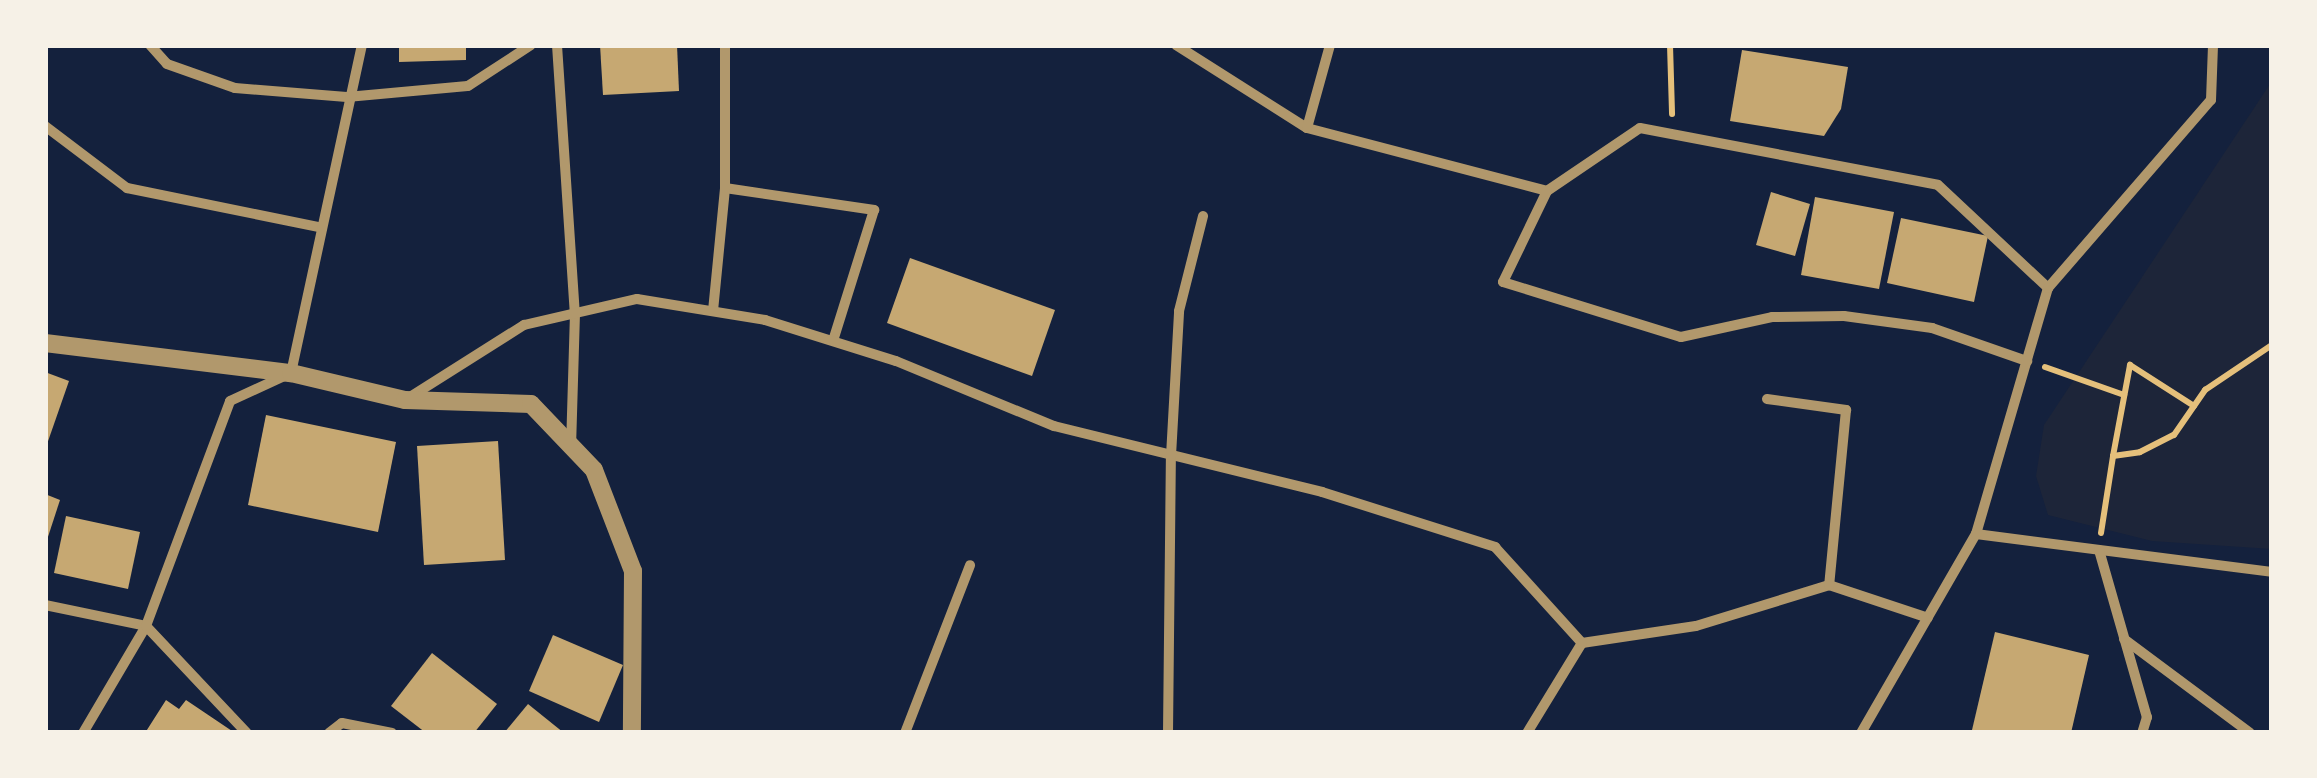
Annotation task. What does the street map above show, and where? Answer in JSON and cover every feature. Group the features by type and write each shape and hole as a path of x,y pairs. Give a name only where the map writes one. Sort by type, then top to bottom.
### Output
{"street":[{"path":"150,45 168,64 235,88 347,97 468,86 531,45"},
{"path":"292,374 319,227 362,45"},
{"path":"557,45 575,314 571,446"},
{"path":"713,311 725,188 726,45"},
{"path":"1176,45 1307,128 1547,191"},
{"path":"1307,128 1330,45"},
{"path":"1861,733 1976,534 2048,288 2210,100 2213,45"},
{"path":"45,126 127,188 319,227"},
{"path":"2027,361 1932,328 1844,316 1772,317 1681,337 1504,282 1547,191 1640,128 1938,185 2048,288"},
{"path":"725,188 874,210 833,341"},
{"path":"1168,733 1171,456 1179,310 1203,216"},
{"path":"405,400 524,325 637,299 765,320 896,361 1054,426 1322,492 1495,547 1582,644"},
{"path":"45,343 292,374 405,400 531,404 594,470 633,571 632,733"},
{"path":"84,733 146,626 230,400 292,374"},
{"path":"1767,399 1846,410 1829,585"},
{"path":"1976,534 2272,572"},
{"path":"2099,550 2147,717 2142,733"},
{"path":"905,733 970,565"},
{"path":"1527,733 1582,644 1696,626 1829,585 1928,618"},
{"path":"45,605 146,626 247,733"},
{"path":"2124,638 2250,733"},
{"path":"329,733 342,723 392,733"}],"path":[{"path":"1670,45 1673,135"},
{"path":"2113,456 2140,452 2174,435 2205,390 2272,344"},
{"path":"2027,361 2124,395"},
{"path":"2099,550 2130,365 2194,406"}],"shaded area":[{"path":"2272,81 2272,549 2152,541 2048,515 2036,476 2044,425"}],"building":[{"path":"399,45 466,45 466,60 399,62"},
{"path":"600,45 677,45 679,91 603,95"},
{"path":"1742,50 1848,67 1841,109 1824,136 1730,121"},
{"path":"1771,192 1810,204 1795,256 1756,245"},
{"path":"1815,197 1894,212 1879,289 1801,275"},
{"path":"1901,218 1988,236 1974,302 1887,283"},
{"path":"910,258 1055,310 1032,376 887,323"},
{"path":"45,372 69,381 46,447 45,447"},
{"path":"266,415 396,442 378,532 248,505"},
{"path":"498,441 505,560 424,565 417,446"},
{"path":"45,494 60,500 46,543 45,543"},
{"path":"66,516 140,532 128,589 54,573"},
{"path":"1995,632 2089,655 2071,733 1972,730"},
{"path":"553,635 623,665 599,722 529,691"},
{"path":"432,653 497,704 474,733 426,733 391,706"},
{"path":"166,700 179,709 186,700 235,733 145,733"},
{"path":"528,704 564,733 504,733"}]}
